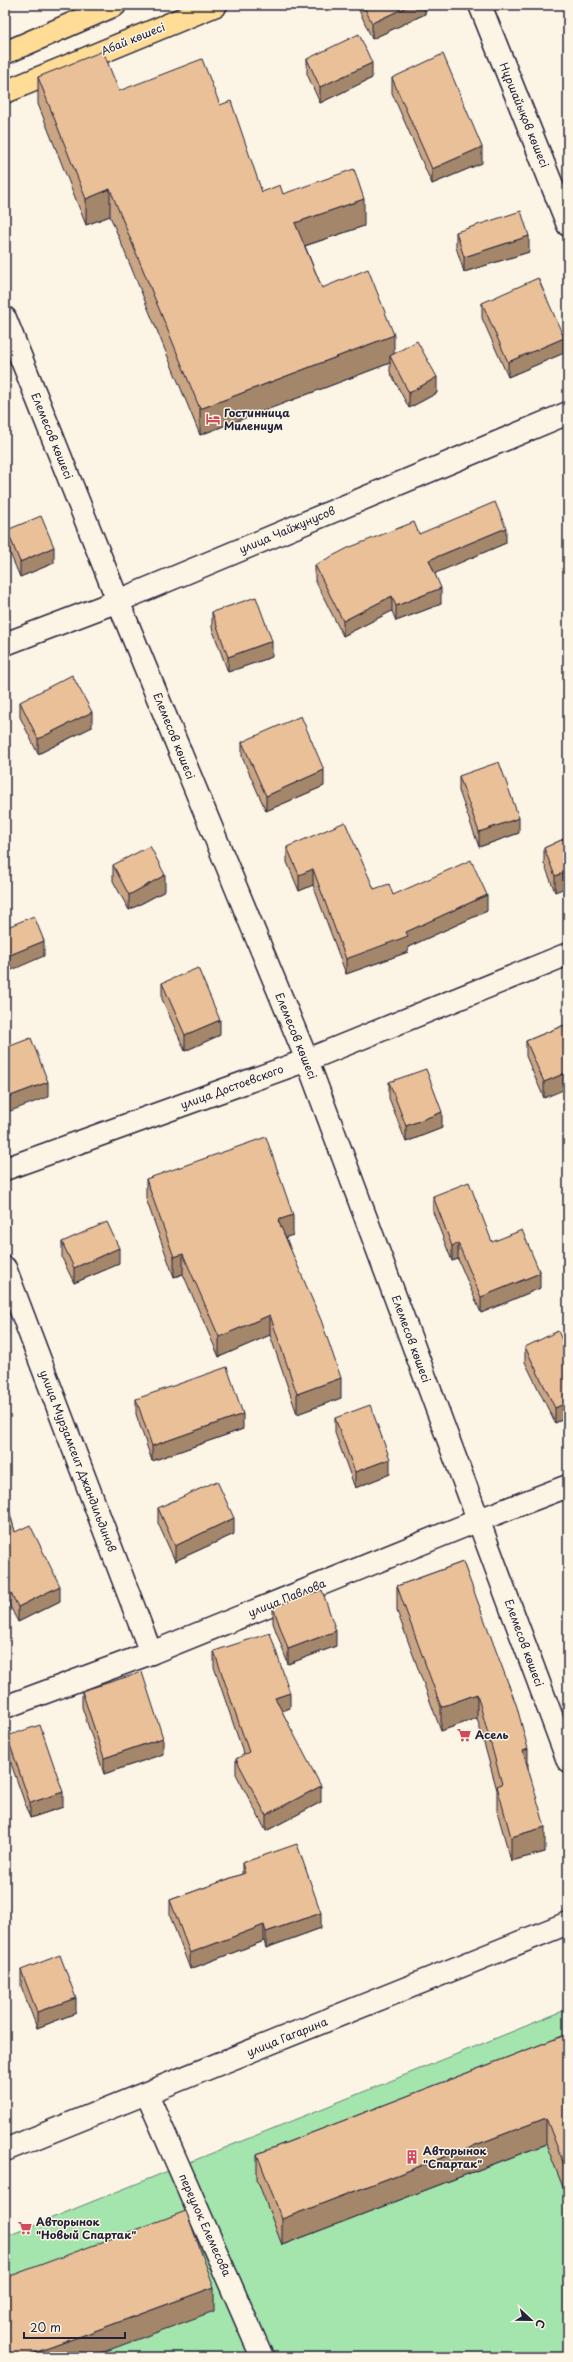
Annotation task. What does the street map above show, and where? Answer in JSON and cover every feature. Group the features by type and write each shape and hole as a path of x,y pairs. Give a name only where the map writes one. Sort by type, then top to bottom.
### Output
{"main road":[{"path":"5,53 115,5"},
{"name":"Абай көшесі","path":"5,92 216,5"}],"street":[{"name":"Нұршайықов көшесі","path":"480,5 568,225"},
{"name":"Елемесов көшесі","path":"5,318 118,601 307,1060 568,1761"},
{"name":"улица Чайжунусов","path":"5,644 118,601 568,413"},
{"name":"улица Достоевского","path":"5,1169 307,1060 568,954"},
{"name":"улица Мурзамсеит Джандильдинов","path":"5,1268 151,1654"},
{"name":"улица Павлова","path":"5,1707 151,1654 479,1520 568,1486"},
{"name":"улица Гагарина","path":"5,2150 568,1923"},
{"name":"переулок Елемесова","path":"147,2094 262,2357"}],"green space":[{"path":"568,2009 568,2357 5,2357 5,2237"}],"building":[{"path":"363,5 411,5 372,23"},
{"path":"359,34 372,63 320,87 307,59"},
{"path":"103,51 119,91 202,59 220,105 231,101 262,192 280,185 283,194 354,169 364,199 295,223 322,288 368,269 394,335 200,409 110,189 86,199 38,77"},
{"path":"443,54 482,147 432,169 392,78"},
{"path":"521,211 529,236 464,257 456,232"},
{"path":"538,278 564,338 508,362 482,303"},
{"path":"417,341 437,377 409,393 390,356"},
{"path":"495,502 506,528 429,560 441,588 396,606 392,596 343,621 315,565 348,548 414,522 419,534"},
{"path":"41,516 54,547 20,562 7,530"},
{"path":"256,597 272,641 228,657 212,612"},
{"path":"72,675 92,712 38,739 20,702"},
{"path":"301,716 324,770 266,796 242,742"},
{"path":"499,762 519,818 479,832 459,776"},
{"path":"345,822 374,889 389,884 393,895 471,860 487,895 406,932 408,936 346,959 313,869 299,875 287,847"},
{"path":"568,837 568,871 555,876 544,848"},
{"path":"150,846 165,875 129,895 113,865"},
{"path":"34,916 44,941 5,957 5,928"},
{"path":"198,968 220,1020 185,1035 162,983"},
{"path":"567,1024 568,1072 544,1082 526,1041"},
{"path":"31,1038 48,1082 5,1098 5,1048"},
{"path":"426,1069 442,1112 406,1126 389,1082"},
{"path":"266,1137 293,1215 278,1220 321,1320 341,1378 297,1394 270,1315 219,1337 183,1254 174,1257 146,1179"},
{"path":"469,1182 492,1242 522,1230 540,1273 481,1297 458,1243 452,1246 433,1196"},
{"path":"107,1222 119,1248 74,1268 62,1242"},
{"path":"5,1314 8,1321 5,1322"},
{"path":"558,1331 564,1344 568,1343 568,1402 555,1408 525,1347"},
{"path":"227,1367 243,1414 152,1446 136,1399"},
{"path":"370,1405 390,1459 355,1472 335,1418"},
{"path":"217,1481 234,1518 175,1546 158,1508"},
{"path":"5,1496 15,1532 30,1525 60,1586 18,1607 5,1581"},
{"path":"463,1562 517,1707 528,1749 523,1751 545,1827 511,1837 497,1786 502,1784 477,1694 441,1707 397,1586"},
{"path":"322,1590 336,1631 288,1649 273,1607"},
{"path":"270,1633 290,1693 275,1698 321,1786 266,1815 236,1759 249,1752 214,1651"},
{"path":"142,1672 163,1738 104,1758 82,1691"},
{"path":"40,1725 63,1792 30,1803 7,1736"},
{"path":"297,1844 321,1913 266,1932 264,1925 190,1953 170,1900 245,1873 242,1863"},
{"path":"60,1955 76,1998 37,2012 21,1970"},
{"name":"Авторынок \"Спартак\"","path":"568,2034 568,2175 546,2118 282,2219 257,2154"},
{"path":"186,2211 214,2287 24,2357 5,2357 5,2278"}],"place":[{"name":"Гостинница Милениум","path":"213,419"},
{"name":"Асель","path":"464,1735"},
{"name":"Авторынок \"Спартак\"","path":"412,2157"},
{"name":"Авторынок \"Новый Спартак\"","path":"25,2228"}]}
